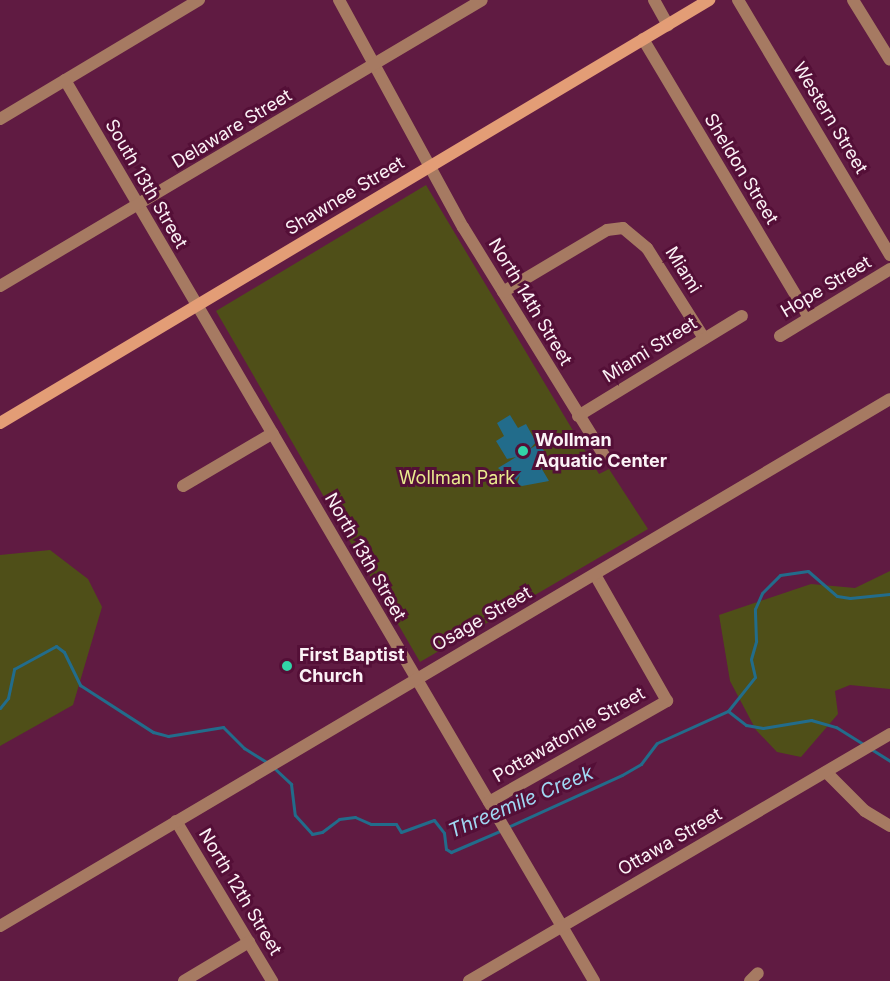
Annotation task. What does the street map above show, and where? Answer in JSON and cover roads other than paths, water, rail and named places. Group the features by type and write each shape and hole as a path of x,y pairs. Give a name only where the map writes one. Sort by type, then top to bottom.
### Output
{"street":[{"path":"0,119 199,0"},
{"name":"North 14th Street","path":"339,0 432,166 463,227 604,455"},
{"name":"Delaware Street","path":"0,286 138,207 482,0"},
{"path":"654,0 668,25"},
{"name":"Shawnee Street","path":"0,423 709,0"},
{"name":"Western Street","path":"738,0 890,255"},
{"path":"853,0 890,60"},
{"name":"Sheldon Street","path":"643,39 809,317"},
{"name":"South 13th Street","path":"65,80 196,306"},
{"name":"Miami","path":"503,292 607,230 623,228 647,248 704,338"},
{"name":"Hope Street","path":"780,336 890,269"},
{"name":"North 13th Street","path":"196,306 273,433 415,679 498,815 594,981"},
{"name":"Miami Street","path":"578,416 742,316"},
{"name":"Osage Street","path":"0,926 890,399"},
{"path":"183,486 273,433"},
{"name":"Pottawatomie Street","path":"489,802 667,700 595,575"},
{"name":"Ottawa Street","path":"469,981 890,734"},
{"path":"826,772 850,799 890,826"},
{"name":"North 12th Street","path":"176,821 272,981"},
{"path":"184,981 249,942"}],"water":[{"name":"Wollman Aquatic Center","path":"510,415 518,428 526,424 536,442 530,449 540,443 545,453 536,459 549,481 522,486 517,484 520,475 514,482 498,468 516,457 507,459 496,441 504,436 497,423"}],"waterway":[{"path":"728,711 755,677 751,659 756,641 755,609 762,593 780,575 808,571 837,596 850,598 890,594"},
{"name":"Threemile Creek","path":"0,708 8,698 14,669 56,646 64,652 80,685 153,732 168,736 223,727 244,748 268,763"},
{"name":"Threemile Creek","path":"508,827 622,775 641,764 657,743 728,711 746,725 763,728 811,720 836,727 863,744"},
{"name":"Threemile Creek","path":"871,749 890,761"},
{"name":"Threemile Creek","path":"273,767 291,784 295,815 312,834 322,832 339,819 355,817 371,824 396,824 401,832 434,820 444,833 446,849 451,852 502,830"}],"place":[{"name":"Wollman Aquatic Center","path":"523,451"},
{"name":"First Baptist Church","path":"287,666"}],"park label":[{"name":"Wollman Park","path":"457,478"}]}
